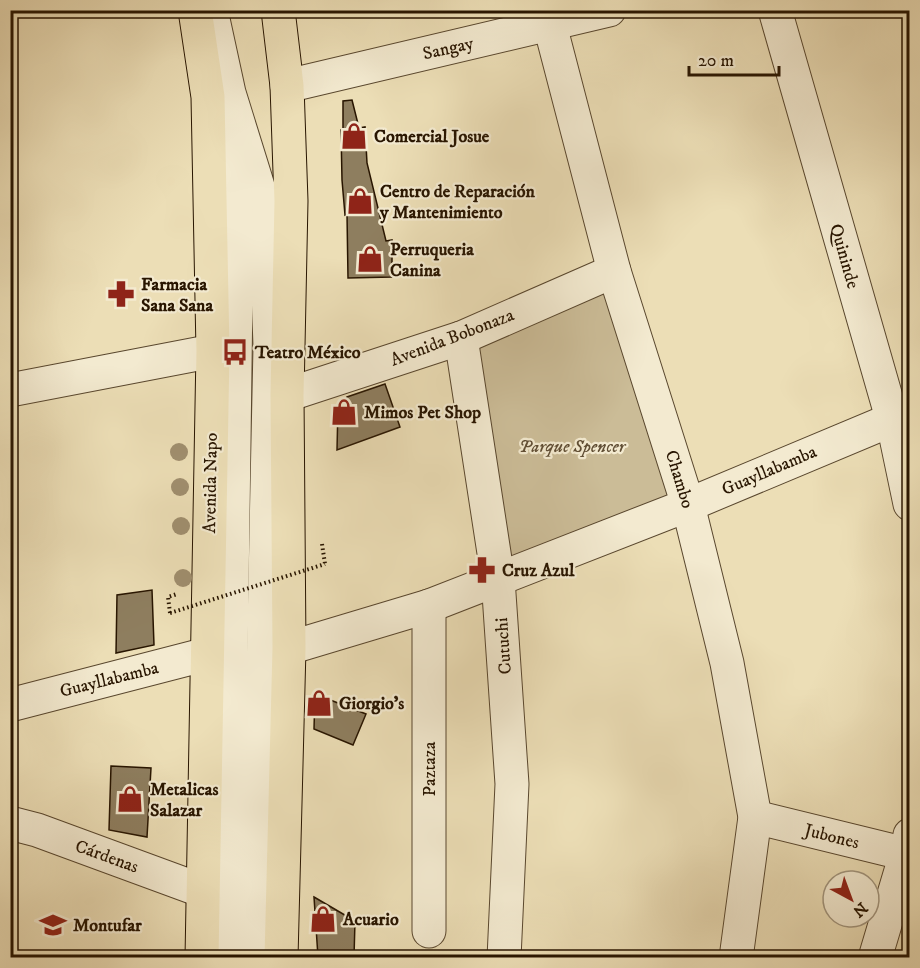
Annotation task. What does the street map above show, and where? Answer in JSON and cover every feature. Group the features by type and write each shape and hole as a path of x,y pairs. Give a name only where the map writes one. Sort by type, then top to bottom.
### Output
{"main road":[{"name":"Avenida Napo","path":"195,10 208,97 213,351 202,957"},
{"path":"278,10 287,86 291,201 287,395 289,648 281,957"}],"street":[{"path":"211,10 229,93 265,209 270,346 257,957"},
{"name":"Sangay","path":"287,86 548,18 609,10"},
{"name":"Quininde","path":"775,10 901,415 909,504"},
{"name":"Chambo","path":"548,18 614,271 688,505 727,663 755,817 736,957"},
{"path":"226,957 237,220 229,93"},
{"name":"Avenida Bobonaza","path":"287,395 461,338 614,271"},
{"name":"Cutuchi","path":"461,338 498,579 512,784 504,957"},
{"path":"10,390 213,351"},
{"name":"Guayllabamba","path":"289,648 429,606 688,505 901,415"},
{"name":"Paztaza","path":"429,606 429,931"},
{"name":"Guayllabamba","path":"10,705 207,654"},
{"name":"Jubones","path":"755,817 908,848"},
{"name":"Cárdenas","path":"10,823 37,830 203,891"},
{"path":"875,957 908,848"}],"path":[{"path":"168,597 170,613 325,564 322,543"}],"green space":[{"name":"Parque Spencer","path":"614,271 688,505 498,579 461,338"}],"building":[{"path":"352,100 359,128 365,127 367,163 386,241 392,240 392,277 348,278 347,214 345,215 342,180 341,130 343,130 343,101"},
{"path":"385,384 400,427 337,450 338,406 347,397"},
{"path":"152,590 154,645 116,653 117,595"},
{"path":"315,694 366,714 353,745 314,729"},
{"name":"Metalicas Salazar","path":"111,766 151,768 147,837 109,830"},
{"path":"314,897 355,921 354,957 318,957"}],"place":[{"name":"Comercial Josue","path":"354,136"},
{"name":"Centro de Reparación y Mantenimiento","path":"360,201"},
{"name":"Perruqueria Canina","path":"370,259"},
{"name":"Farmacia Sana Sana","path":"121,294"},
{"name":"Teatro México","path":"235,352"},
{"name":"Mimos Pet Shop","path":"344,412"},
{"name":"Cruz Azul","path":"482,570"},
{"name":"Giorgio's","path":"319,703"},
{"name":"Metalicas Salazar","path":"130,799"},
{"name":"Acuario","path":"323,919"},
{"name":"Montufar","path":"53,925"}]}
